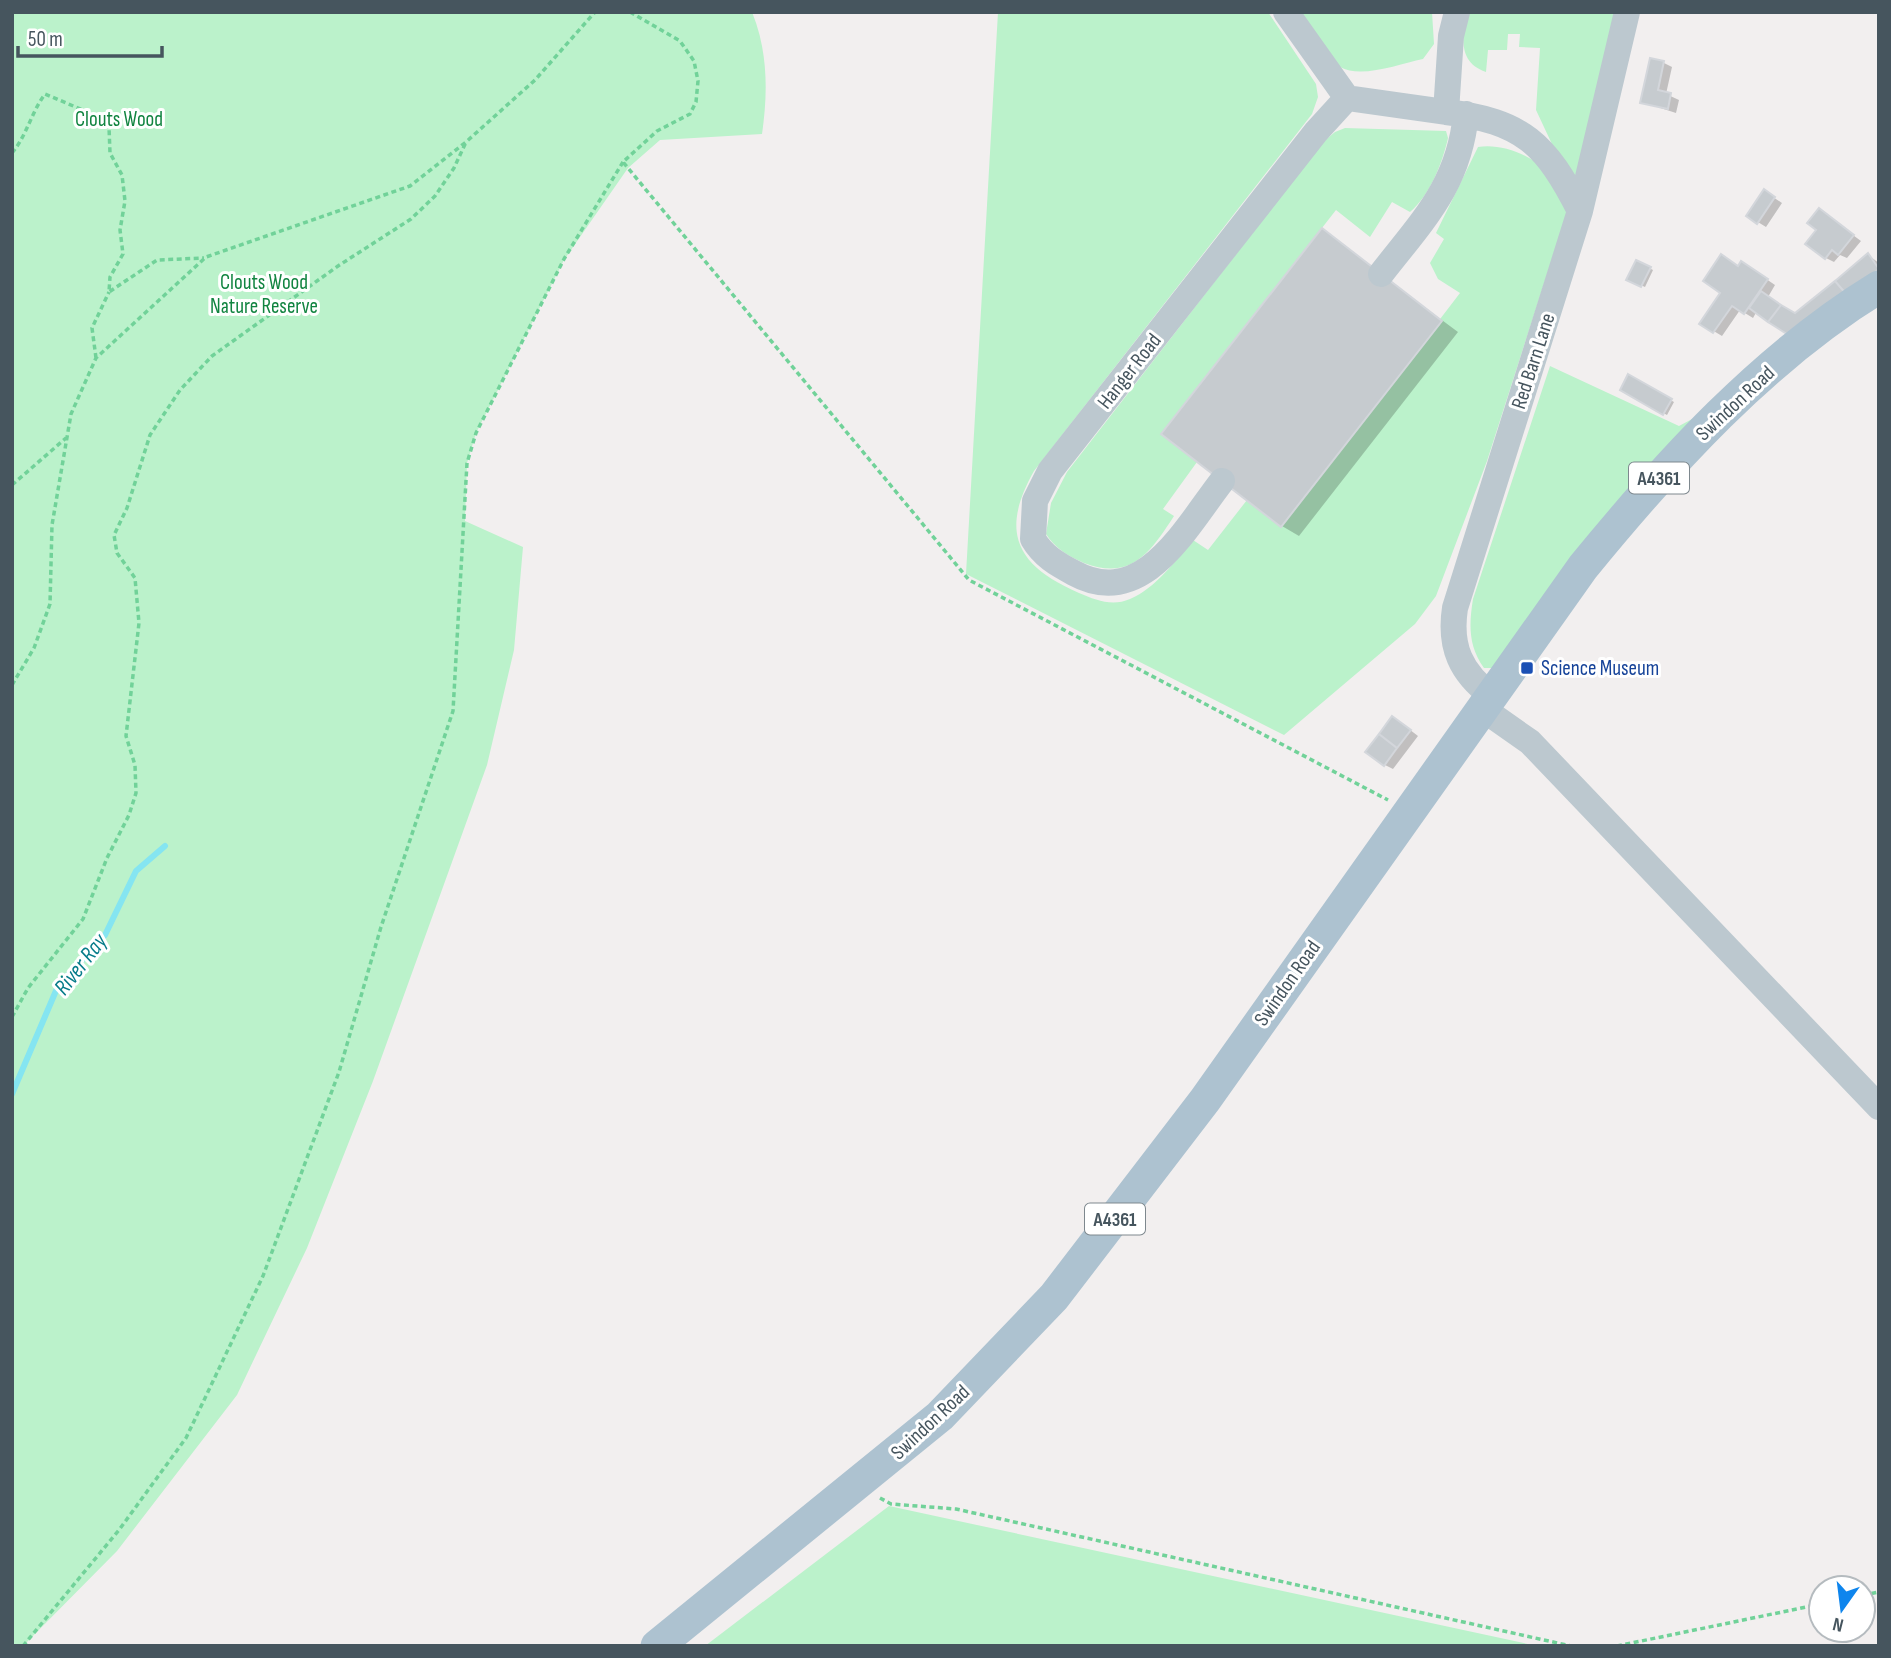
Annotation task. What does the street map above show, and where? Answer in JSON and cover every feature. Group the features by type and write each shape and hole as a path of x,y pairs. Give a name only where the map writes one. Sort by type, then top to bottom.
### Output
{"main road":[{"name":"Swindon Road","path":"657,1646 940,1416 1054,1297 1205,1100 1583,567 1680,455 1755,382 1824,326 1879,287"}],"street":[{"path":"1286,12 1346,98 1456,113 1513,127 1528,137 1555,167 1580,211"},
{"name":"Red Barn Lane","path":"1627,12 1606,111 1580,211 1455,608 1453,632 1458,656 1468,676 1488,703 1530,742 1879,1107"},
{"path":"1381,274 1432,208 1453,174 1461,154 1451,36 1456,13"},
{"name":"Hanger Road","path":"1222,481 1158,559 1126,582 1100,583 1084,579 1051,560 1033,539 1035,501 1050,471 1316,132 1346,98"}],"path":[{"path":"109,292 157,260 205,258 410,186 466,142 535,80 595,12"},
{"path":"23,1646 119,1530 186,1438 263,1276 339,1072 381,927 453,711 467,463 476,433 564,260 623,162 657,131 690,114 696,102 698,81 694,61 680,41 630,12"},
{"path":"12,153 22,141 34,108 45,94 104,119 109,127 110,153 122,175 125,201 120,230 123,254 110,277 109,292 92,328 96,358"},
{"path":"12,1017 28,988 83,919 107,858 129,816 136,793 135,765 126,736 139,623 135,578 117,553 114,535 127,508 150,435 180,390 212,356 338,266 411,219 435,196 454,168 466,142"},
{"path":"623,162 969,580 1396,804"},
{"path":"12,685 34,648 50,604 52,525 71,414 96,358 205,258"},
{"path":"12,485 67,436"},
{"path":"863,1481 883,1501 891,1504 956,1509 1571,1646"},
{"path":"1617,1646 1807,1607"}],"green space":[{"name":"Clouts Wood Nature Reserve","path":"12,12 752,12 764,57 766,88 762,134 660,140 628,168 564,260 476,433 467,463 465,521 523,547 514,650 487,765 373,1081 307,1248 237,1395 117,1551 23,1646 12,1646"},
{"path":"998,12 1268,12 1316,84 1318,97 1312,114 1034,471 1023,493 1017,530 1020,545 1028,559 1058,583 1098,600 1117,602 1139,594 1164,573 1193,540 1208,550 1247,500 1281,527 1460,293 1438,279 1430,263 1444,239 1436,233 1478,147 1502,148 1526,156 1547,171 1562,190 1567,212 1487,461 1436,596 1415,624 1284,735 966,574"},
{"path":"1301,12 1432,12 1434,44 1423,59 1369,71 1349,70 1340,67"},
{"path":"1466,12 1623,12 1579,185 1558,157 1536,110 1540,48 1519,47 1520,34 1508,34 1507,50 1488,50 1486,72 1477,68 1470,62 1464,48"},
{"path":"1345,128 1446,131 1448,138 1442,158 1424,197 1410,212 1392,202 1370,237 1336,210 1161,434 1197,462 1163,509 1174,516 1147,552 1127,566 1115,568 1100,568 1067,554 1046,534 1051,503 1067,472 1323,142"},
{"path":"1550,366 1679,426 1709,410 1497,668 1484,668 1472,643 1473,599"},
{"path":"889,1506 1537,1646 705,1646"}],"building":[{"path":"1650,58 1664,61 1658,90 1671,93 1668,109 1640,103"},
{"path":"1764,189 1775,197 1757,224 1746,216"},
{"path":"1819,208 1854,235 1838,255 1832,250 1825,259 1805,244 1816,230 1807,223"},
{"path":"1322,228 1442,321 1281,527 1161,434"},
{"path":"1868,253 1879,269 1847,295 1835,281"},
{"path":"1721,254 1738,266 1741,261 1768,279 1744,314 1732,306 1713,333 1699,324 1720,293 1703,281"},
{"path":"1636,260 1651,267 1641,287 1626,280"},
{"path":"1835,281 1847,295 1793,338 1768,322 1781,305 1795,313"},
{"path":"1761,291 1781,305 1768,322 1749,308"},
{"path":"1628,374 1672,399 1663,415 1620,390"},
{"path":"1392,716 1411,730 1397,748 1379,734"},
{"path":"1379,734 1397,748 1384,766 1365,752"}],"waterway":[{"name":"River Ray","path":"12,1094 58,986 105,935 136,871 165,846"}],"place":[{"name":"Science Museum","path":"1527,668"}],"park label":[{"name":"Clouts Wood","path":"119,119"}]}
